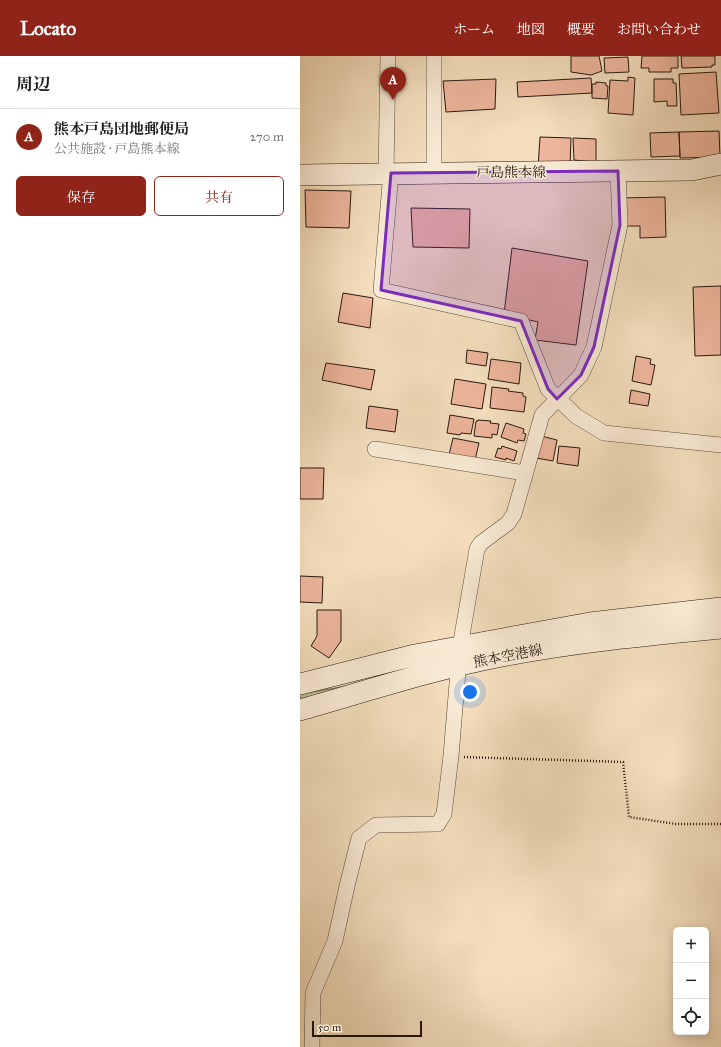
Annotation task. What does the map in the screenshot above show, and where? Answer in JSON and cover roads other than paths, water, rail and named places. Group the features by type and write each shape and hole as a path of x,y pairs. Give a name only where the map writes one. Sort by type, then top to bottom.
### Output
{"main road":[{"name":"戸島熊本線","path":"300,175 434,172 692,170 721,164"},
{"name":"熊本空港線","path":"300,710 459,657 590,623 721,608"},
{"name":"熊本空港線","path":"300,684 415,656 501,656 569,645 663,633 721,628"}],"street":[{"path":"388,56 388,173 381,290 521,321 548,389 576,416 604,433 721,446"},
{"path":"434,56 434,172"},
{"path":"312,1047 307,993 336,941 347,886 359,838 376,825 438,824 444,814 451,756 459,657 477,549 480,543 508,523 514,514 542,415 581,376 594,347 620,225 618,171"},
{"path":"375,449 525,473"}],"place":[{"name":"熊本戸島団地郵便局","path":"393,100"}]}
